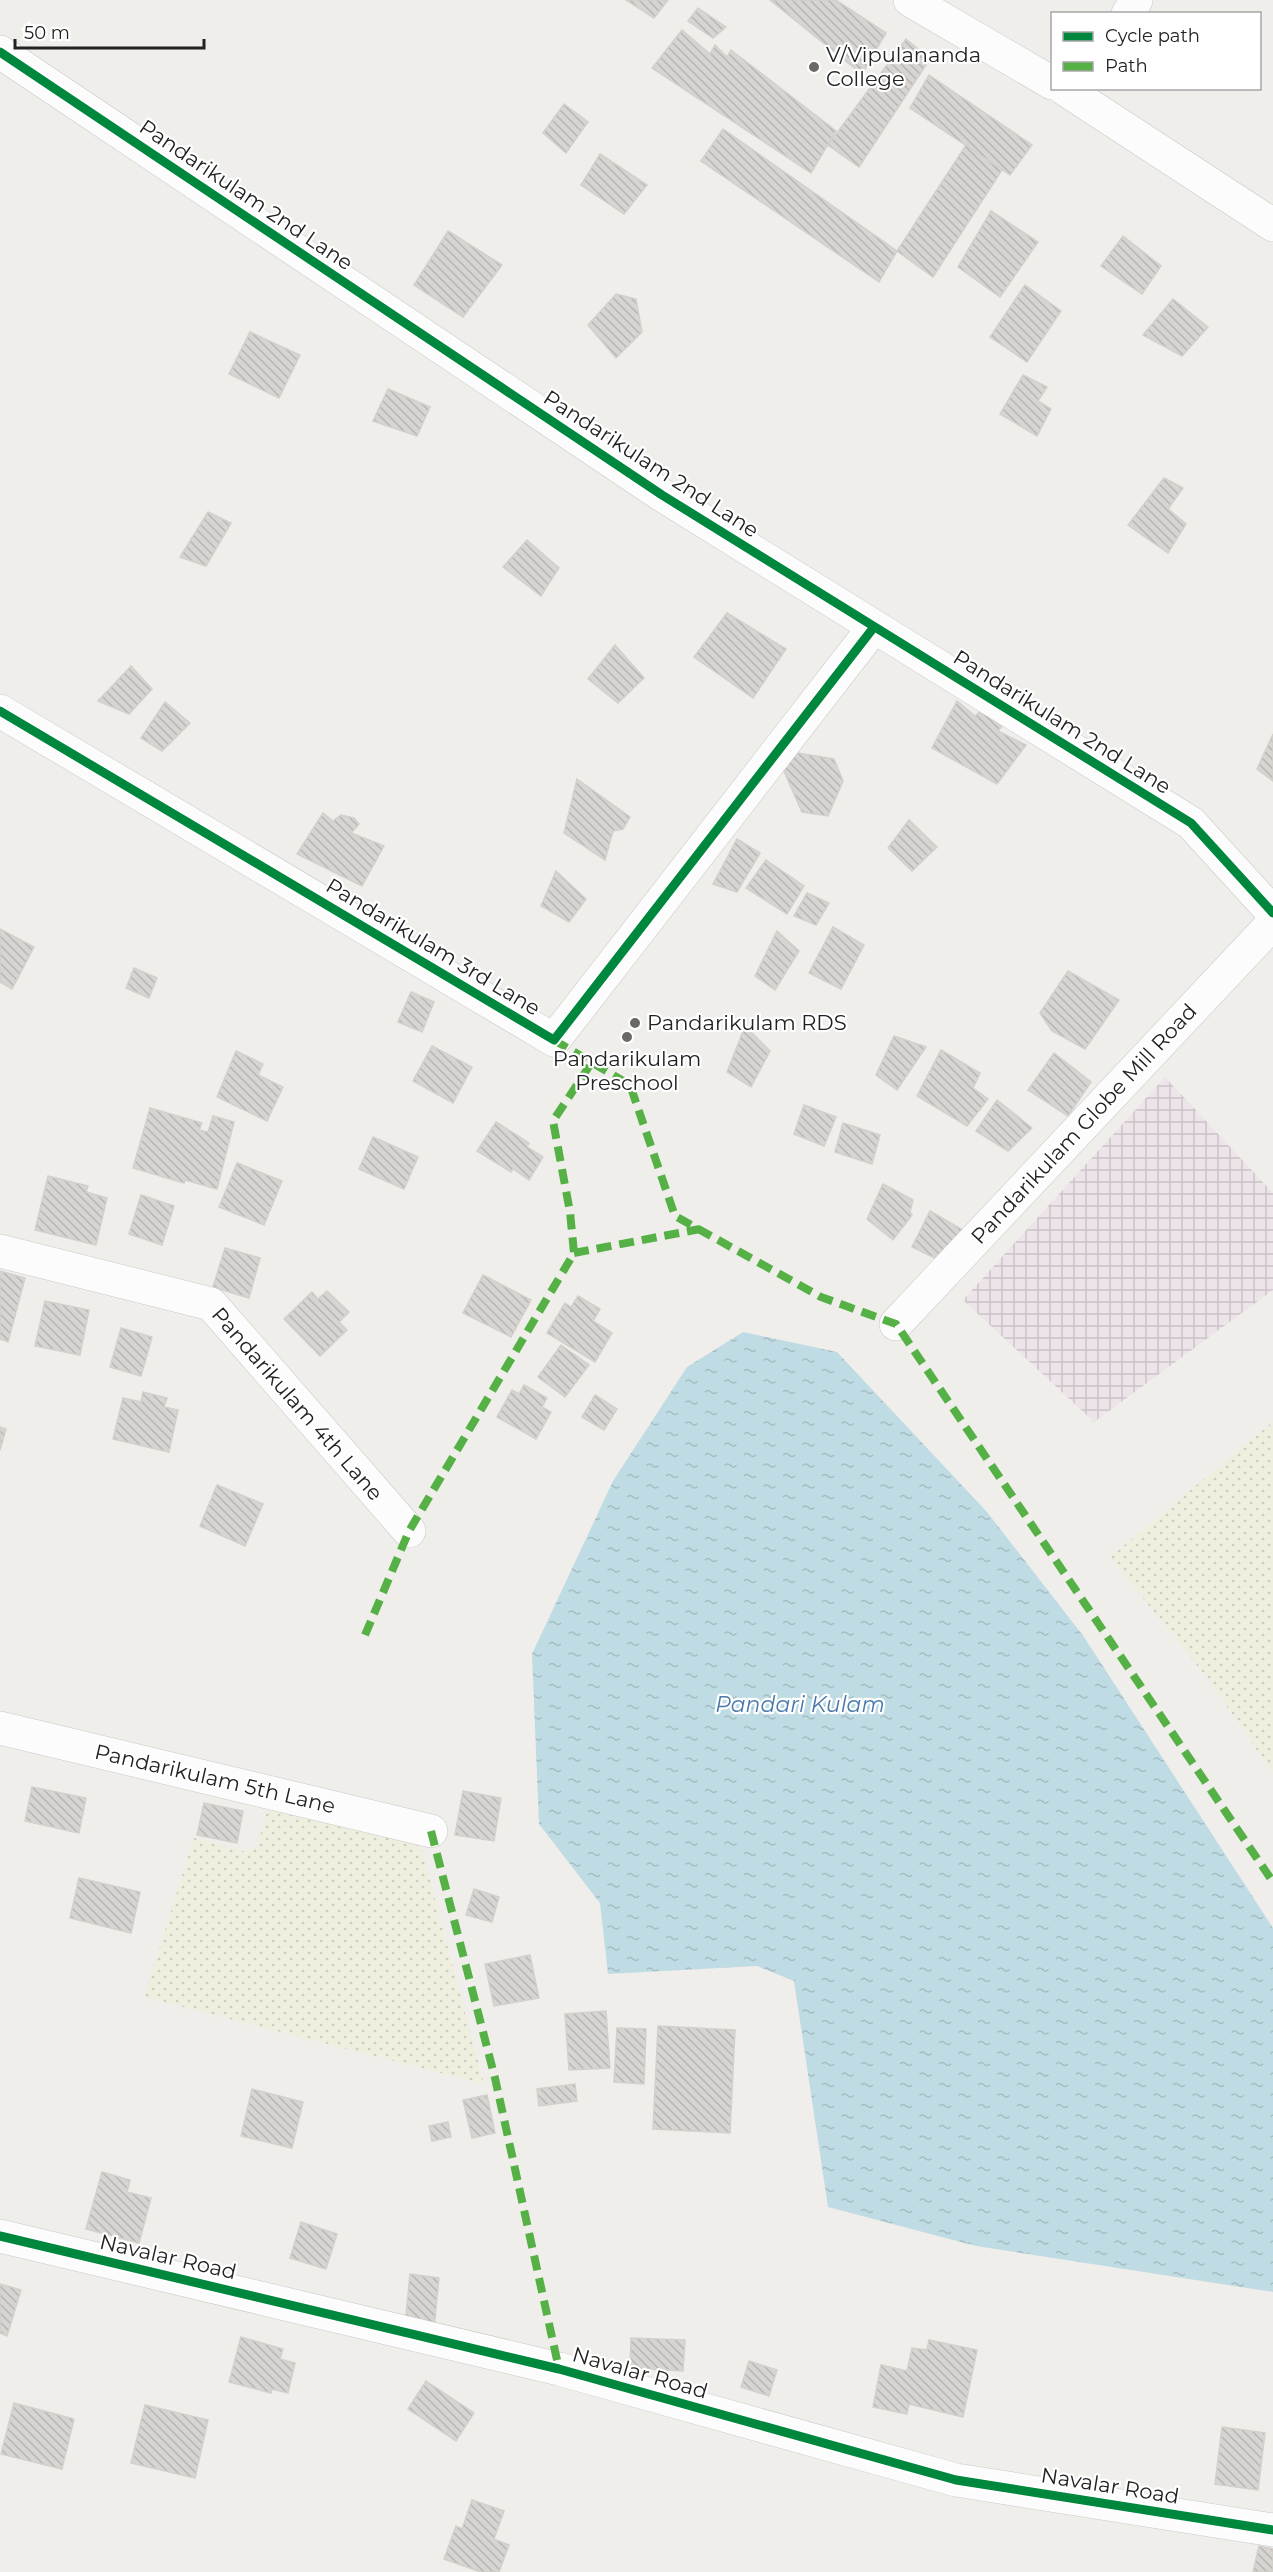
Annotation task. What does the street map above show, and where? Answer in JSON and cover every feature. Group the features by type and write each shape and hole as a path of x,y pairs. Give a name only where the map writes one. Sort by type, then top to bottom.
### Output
{"street":[{"path":"910,0 1051,79"},
{"name":"Pandarikulam 2nd Lane","path":"0,52 662,495 1191,823 1273,913"},
{"path":"1070,90 1273,225"},
{"name":"Pandarikulam 3rd Lane","path":"0,711 554,1040 874,627"},
{"name":"Pandarikulam Globe Mill Road","path":"896,1324 1273,923"},
{"name":"Pandarikulam 4th Lane","path":"0,1251 212,1304 409,1532"},
{"name":"Pandarikulam 5th Lane","path":"0,1728 431,1831"},
{"name":"Navalar Road","path":"0,2236 560,2369 956,2480 1273,2530"}],"shaded area":[{"path":"1165,1077 1273,1193 1273,1290 1094,1422 963,1300"}],"green space":[{"path":"1273,1422 1273,1774 1208,1679 1110,1557"},
{"path":"268,1808 407,1837 422,1850 484,2084 144,1997 194,1838 246,1852 257,1847"}],"water":[{"name":"Pandari Kulam","path":"743,1332 837,1352 987,1512 1084,1637 1273,1928 1273,2292 976,2246 828,2207 794,1981 757,1966 608,1974 600,1903 539,1824 532,1654 613,1481 687,1367"}],"building":[{"path":"626,0 668,0 654,18"},
{"path":"770,0 836,0 886,33 862,74"},
{"path":"698,8 726,27 713,38 688,21"},
{"path":"682,30 710,54 715,45 727,57 731,50 836,131 811,173 652,68"},
{"path":"906,39 930,59 859,167 828,145"},
{"path":"929,75 1032,145 1010,175 910,108"},
{"path":"564,104 588,122 566,153 543,133"},
{"path":"723,129 897,251 879,282 701,161"},
{"path":"966,145 1002,170 933,277 897,251"},
{"path":"600,154 647,185 624,214 581,185"},
{"path":"991,211 1038,242 1000,297 958,267"},
{"path":"448,231 502,265 463,317 414,285"},
{"path":"1123,236 1161,266 1142,294 1101,266"},
{"path":"1025,285 1061,311 1027,362 990,337"},
{"path":"616,294 636,299 642,332 616,358 588,325"},
{"path":"1173,299 1208,327 1182,356 1143,335"},
{"path":"250,332 300,355 279,398 229,374"},
{"path":"1023,375 1047,387 1038,401 1051,409 1037,436 1000,414"},
{"path":"388,389 430,407 417,436 373,421"},
{"path":"1164,478 1183,488 1168,509 1186,524 1168,553 1128,525"},
{"path":"208,512 231,523 206,566 180,557"},
{"path":"527,540 559,568 541,596 503,567"},
{"path":"727,613 786,649 753,698 694,657"},
{"path":"615,645 644,678 618,703 588,679"},
{"path":"131,666 152,689 129,714 98,701"},
{"path":"957,701 975,716 981,711 1004,723 998,731 1026,745 997,784 932,748"},
{"path":"165,702 190,723 162,751 141,738"},
{"path":"1273,734 1273,781 1257,769"},
{"path":"791,752 834,759 843,781 828,816 802,812 783,769"},
{"path":"577,779 630,817 623,829 613,831 605,860 564,833"},
{"path":"323,813 333,821 341,815 354,818 359,824 351,833 384,846 362,886 297,854"},
{"path":"909,820 937,847 912,871 888,848"},
{"path":"737,839 760,853 737,892 713,884"},
{"path":"766,860 804,886 787,914 746,888"},
{"path":"556,871 586,899 569,922 541,906"},
{"path":"807,893 829,903 816,925 794,916"},
{"path":"833,927 864,945 841,989 809,973"},
{"path":"0,929 34,947 12,989 0,982"},
{"path":"777,931 799,951 775,990 755,976"},
{"path":"134,968 157,978 149,998 126,988"},
{"path":"1068,971 1119,1000 1085,1049 1052,1031 1040,1013"},
{"path":"411,992 434,1002 422,1032 398,1022"},
{"path":"745,1026 770,1051 751,1087 727,1072"},
{"path":"894,1036 926,1047 897,1090 876,1075"},
{"path":"432,1046 472,1067 453,1103 413,1081"},
{"path":"941,1050 980,1073 973,1088 988,1099 967,1126 917,1096"},
{"path":"236,1051 263,1064 258,1075 283,1087 267,1121 217,1097"},
{"path":"1054,1053 1091,1082 1068,1116 1028,1090"},
{"path":"997,1100 1032,1128 1008,1151 976,1131"},
{"path":"804,1105 836,1117 824,1146 794,1134"},
{"path":"150,1108 202,1123 199,1130 208,1132 213,1116 234,1122 217,1189 185,1180 184,1183 133,1168"},
{"path":"496,1122 529,1143 527,1147 543,1157 529,1180 513,1169 511,1172 477,1151"},
{"path":"843,1123 880,1135 872,1164 835,1152"},
{"path":"373,1137 418,1157 404,1189 359,1169"},
{"path":"237,1163 282,1181 264,1225 219,1207"},
{"path":"48,1176 88,1186 86,1192 107,1198 96,1245 35,1230"},
{"path":"883,1184 913,1200 910,1212 912,1215 893,1240 867,1219"},
{"path":"141,1195 174,1206 162,1245 129,1234"},
{"path":"930,1211 966,1232 943,1262 912,1247"},
{"path":"225,1248 260,1258 249,1298 213,1287"},
{"path":"0,1271 25,1278 8,1342 0,1339"},
{"path":"483,1275 531,1300 511,1337 463,1313"},
{"path":"327,1291 349,1312 339,1322 347,1330 320,1356 284,1319 312,1292 318,1299"},
{"path":"578,1296 600,1309 593,1321 612,1333 595,1362 547,1333 565,1303 571,1307"},
{"path":"45,1301 89,1310 80,1355 35,1346"},
{"path":"121,1328 152,1337 141,1376 110,1367"},
{"path":"561,1345 589,1365 565,1397 538,1377"},
{"path":"524,1385 547,1398 542,1407 551,1412 536,1439 497,1417 512,1390 519,1394"},
{"path":"143,1392 167,1398 164,1407 178,1410 169,1452 113,1439 123,1398 141,1402"},
{"path":"595,1395 617,1409 604,1430 582,1417"},
{"path":"0,1427 6,1429 0,1450"},
{"path":"217,1485 263,1504 245,1546 200,1526"},
{"path":"32,1787 86,1798 79,1833 25,1821"},
{"path":"463,1791 501,1798 494,1841 455,1835"},
{"path":"204,1803 243,1811 237,1843 197,1835"},
{"path":"79,1878 140,1892 131,1933 70,1918"},
{"path":"474,1889 499,1897 492,1922 466,1915"},
{"path":"530,1955 539,1998 494,2006 485,1964"},
{"path":"606,2011 610,2068 569,2070 565,2014"},
{"path":"658,2026 735,2030 730,2133 653,2129"},
{"path":"617,2028 646,2029 644,2084 614,2082"},
{"path":"575,2084 577,2101 539,2106 537,2089"},
{"path":"252,2089 303,2102 292,2148 241,2136"},
{"path":"487,2095 495,2133 472,2138 463,2100"},
{"path":"448,2122 451,2137 432,2141 429,2126"},
{"path":"102,2172 130,2180 127,2192 151,2198 139,2243 86,2229"},
{"path":"301,2222 337,2234 326,2269 290,2258"},
{"path":"410,2274 439,2278 434,2328 405,2325"},
{"path":"0,2284 21,2290 7,2336 0,2333"},
{"path":"241,2337 283,2349 280,2359 295,2363 288,2393 272,2389 271,2393 229,2382"},
{"path":"631,2338 685,2340 683,2371 630,2368"},
{"path":"929,2340 977,2350 963,2417 909,2404 907,2414 873,2407 881,2365 907,2371 912,2348 927,2350"},
{"path":"749,2361 777,2370 769,2396 741,2387"},
{"path":"426,2381 474,2413 456,2441 408,2409"},
{"path":"14,2403 74,2419 62,2469 1,2454"},
{"path":"145,2405 208,2420 195,2478 131,2463"},
{"path":"1222,2427 1265,2433 1258,2490 1215,2484"},
{"path":"472,2500 504,2511 494,2539 509,2545 499,2572 481,2572 444,2559 456,2526 462,2529"},
{"path":"1259,2546 1273,2549 1273,2572 1253,2572"}],"marked path":[{"path":"554,1040 630,1085 675,1216 821,1297 896,1324 1273,1882"},
{"path":"365,1635 409,1531 574,1253 570,1212 553,1121 592,1062"},
{"path":"574,1253 700,1229"},
{"path":"431,1831 495,2078 559,2369"}],"cycle path":[{"path":"0,52 662,495 1191,823 1273,913"},
{"path":"0,711 554,1040 874,627"},
{"path":"0,2236 559,2369 956,2480 1273,2530"}],"place":[{"name":"V/Vipulananda College","path":"814,67"},
{"name":"Pandarikulam RDS","path":"635,1023"},
{"name":"Pandarikulam Preschool","path":"627,1037"}]}
